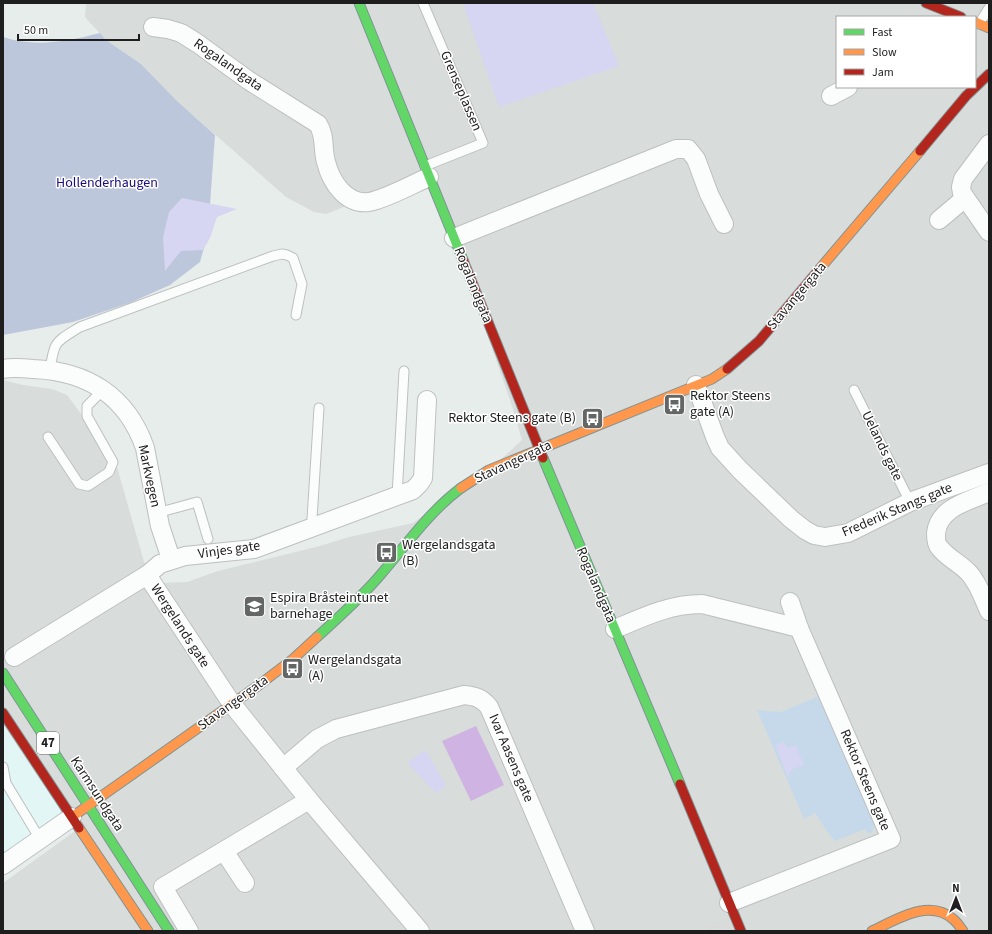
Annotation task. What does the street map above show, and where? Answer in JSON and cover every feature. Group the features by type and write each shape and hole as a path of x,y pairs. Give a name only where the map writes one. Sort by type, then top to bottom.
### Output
{"street":[{"name":"Rogalandgata","path":"359,3 614,630 741,931"},
{"path":"927,9 957,16"},
{"path":"977,23 989,28"},
{"name":"Rogalandgata","path":"153,27 181,33 248,80 318,124 322,131 326,162 330,174 343,195 353,200 368,202 377,200 427,172"},
{"name":"Stavangergata","path":"976,86 989,74"},
{"path":"831,96 846,88"},
{"name":"Stavangergata","path":"3,865 232,704 293,659 381,575 433,513 459,489 489,470 712,379 727,370 759,341 974,88"},
{"path":"989,144 963,179 961,187 965,198 989,232"},
{"name":"Rogalandgata","path":"454,238 676,149 688,149 696,158 709,194 724,224"},
{"path":"939,220 965,198"},
{"name":"Markvegen","path":"3,369 50,370 69,373 82,378 103,390 120,404 135,425 144,448 160,526 171,560"},
{"name":"Frederik Stangs gate","path":"696,385 714,437 720,448 740,470 791,519 814,535 825,537 848,533 910,502 989,473"},
{"name":"Vinjes gate","path":"147,575 160,564 171,560 193,555 254,549 413,490 423,478 427,400"},
{"path":"989,492 952,508 938,523 936,534 938,545 945,554 968,572 977,583 989,611"},
{"name":"Wergelands gate","path":"14,657 147,575 232,704 309,800 420,931"},
{"name":"Rektor Steens gate","path":"729,903 891,839 799,628 790,602"},
{"path":"614,630 658,611 689,604 702,604 799,628"},
{"name":"Karmsundgata","path":"3,673 169,931"},
{"name":"Ivar Aasens gate","path":"283,768 317,739 336,729 464,695 474,696 484,700 489,707 585,931"},
{"name":"47","path":"3,713 148,931"},
{"path":"189,931 163,887 309,800"},
{"path":"224,851 245,884"},
{"path":"872,931 919,910 929,909 939,910 949,915 957,922 963,931"}],"lane":[{"name":"Grenseplassen","path":"424,3 483,143 427,172"},
{"path":"977,23 989,8"},
{"path":"50,370 54,346 60,339 80,327 272,256 282,254 293,258 302,284 296,315"},
{"path":"397,496 404,371"},
{"path":"48,436 79,484 88,486 109,472 113,462 87,416 87,406 103,390"},
{"name":"Uelands gate","path":"854,390 910,502"},
{"path":"314,527 312,519 319,408"},
{"path":"157,513 197,502 208,539"},
{"path":"3,767 6,783 40,839"}],"shaded area":[{"path":"86,3 989,3 989,931 3,931 3,883 82,826 3,708 3,380 23,385 52,389 67,395 93,430 117,467 144,562 160,583 187,582 218,571 320,546 349,537 413,523 497,463 522,440 513,409 435,181 356,202 326,214 314,212 286,197 177,101 141,64 106,40 85,17"},
{"path":"463,3 593,3 619,66 499,107"},
{"path":"182,198 237,209 217,217 210,238 203,250 181,251 165,271 163,237 169,212"},
{"path":"824,694 877,816 872,833 867,833 865,829 835,841 815,813 804,819 757,710 781,712"},
{"path":"3,725 64,816 3,859"},
{"path":"476,726 504,785 471,801 442,741"},
{"path":"784,742 787,748 796,745 804,765 791,770 788,778 775,745"},
{"path":"424,751 427,752 446,786 436,793 409,765 409,761"},
{"path":"735,916 741,931 707,931 705,927"}],"green space":[{"name":"Hollenderhaugen","path":"100,33 106,40 141,64 177,101 215,135 208,233 200,262 170,285 132,302 73,322 3,335 3,37 40,43 76,39"}],"traffic: fast":[{"path":"359,3 463,260"},
{"path":"543,458 680,784"},
{"path":"317,637 367,590 429,517 461,488"},
{"path":"3,673 169,931"}],"traffic: slow":[{"path":"976,22 989,28"},
{"path":"817,272 920,151"},
{"path":"461,488 489,470 712,379 727,369"},
{"path":"72,817 259,685 293,659 317,637"},
{"path":"79,828 148,931"},
{"path":"872,931 912,913 934,910 944,913 953,919 963,931"}],"traffic: jam":[{"path":"926,3 958,16"},
{"path":"976,86 989,74"},
{"path":"920,151 974,88"},
{"path":"463,260 543,458"},
{"path":"727,369 759,341 817,272"},
{"path":"3,713 79,828"},
{"path":"680,784 741,931"}],"place":[{"name":"Rektor Steens gate (A)","path":"674,404"},
{"name":"Rektor Steens gate (B)","path":"592,418"},
{"name":"Wergelandsgata (B)","path":"386,553"},
{"name":"Espira Bråsteintunet barnehage","path":"254,606"},
{"name":"Wergelandsgata (A)","path":"293,668"}]}
